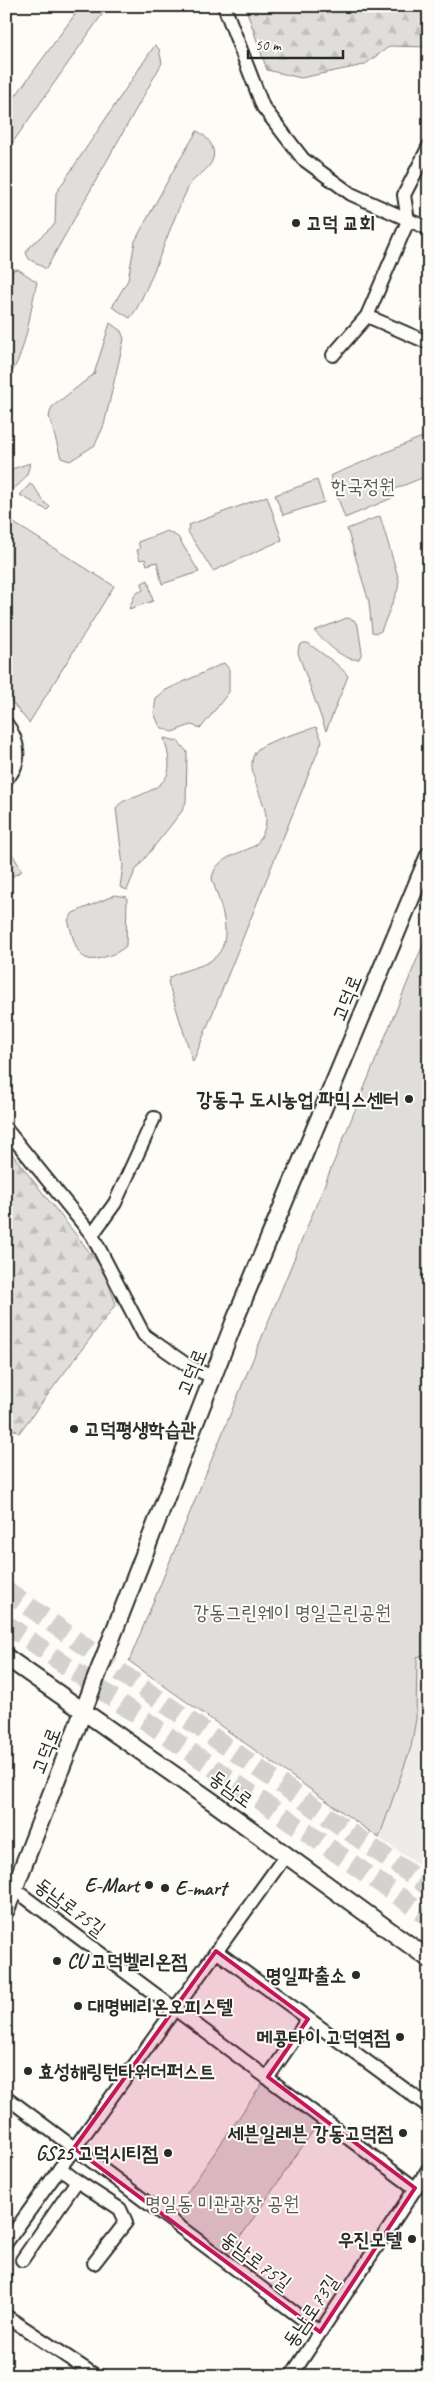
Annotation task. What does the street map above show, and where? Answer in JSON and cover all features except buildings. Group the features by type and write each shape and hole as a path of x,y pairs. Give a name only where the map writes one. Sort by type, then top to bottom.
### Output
{"main road":[{"name":"고덕로","path":"6,1910 213,1377 429,855"},
{"name":"동남로","path":"6,1657 84,1710 429,1959"}],"street":[{"path":"224,6 263,107 303,159 351,194 429,229"},
{"path":"333,355 367,316 408,221 404,195 429,146"},
{"path":"367,316 429,343"},
{"path":"6,722 19,751 15,771 6,778"},
{"path":"92,1235 115,1202 154,1118"},
{"path":"6,1129 92,1235 144,1335 190,1367 213,1377"},
{"path":"6,2243 286,1855"},
{"name":"동남로75길","path":"14,1889 415,2188"},
{"path":"216,1951 429,2107"},
{"path":"268,2077 308,2019"},
{"name":"동남로75길","path":"6,2097 320,2332"},
{"path":"60,2168 120,2209 126,2222 94,2263"},
{"name":"동남로73길","path":"291,2376 429,2168"},
{"path":"22,2260 77,2181"},
{"path":"6,2316 96,2376"}],"highlighted area":[{"path":"216,1951 308,2019 268,2077 415,2188 320,2332 74,2148"}],"shaded area":[{"path":"429,1653 429,1872 379,1838 411,1747 416,1719 417,1657"}],"green space":[{"path":"81,6 108,6 6,152 6,109"},
{"path":"245,6 429,6 429,47 390,46 364,65 301,78 267,70"},
{"path":"155,45 159,49 162,63 46,269 29,259 26,253 29,247 55,224 56,193"},
{"path":"197,131 210,142 214,154 213,158 206,170 189,186 148,285 138,307 130,318 112,307 128,280 135,241"},
{"path":"18,269 37,282 19,359 6,381 6,311 13,270"},
{"path":"110,323 121,331 124,339 104,425 95,445 70,461 61,458 49,416 52,407 94,374"},
{"name":"한국정원","path":"429,434 429,475 390,491 392,498 345,518 330,476"},
{"path":"30,463 26,475 20,484 13,489 6,486 6,471"},
{"path":"317,480 324,502 283,515 275,495"},
{"path":"30,484 50,507 47,510 20,495"},
{"path":"267,496 282,540 213,571 188,532 189,525"},
{"path":"380,516 399,580 398,589 381,631 377,633 372,632 369,602 347,529"},
{"path":"6,518 114,586 29,723 6,695"},
{"path":"167,531 178,537 199,572 162,584 157,562 147,565 145,559 140,560 137,550 140,549 138,542"},
{"path":"148,580 153,601 129,609 135,594 143,590 142,583"},
{"path":"347,618 354,620 358,626 362,653 359,659 353,659 341,654 314,631"},
{"path":"303,643 308,643 330,659 348,676 326,731 298,653 299,646"},
{"path":"224,663 229,669 229,692 201,728 191,725 172,732 160,727 154,713 156,698 166,690"},
{"path":"316,727 322,741 193,1062 168,982 170,977 175,974 209,962 220,951 224,942 224,920 212,879 214,872 229,857 256,845 266,824 265,809 253,772 253,755 258,749 270,742"},
{"path":"164,738 178,741 187,752 186,802 182,811 135,871 127,890 120,887 123,866 116,808 122,802 157,787 163,781 169,768"},
{"path":"6,843 22,871 6,880"},
{"path":"115,895 127,897 126,946 105,957 86,958 77,949 68,920 73,913"},
{"name":"강동그린웨이 명일근린공원","path":"429,930 429,1653 417,1657 416,1719 411,1747 379,1838 129,1661"},
{"path":"12,1154 103,1269 116,1304 19,1433 6,1424 6,1157"},
{"name":"명일동 미관광장 공원","path":"264,2081 319,2122 227,2257 171,2216"}],"tunnel":[{"path":"6,1590 141,1687 429,1887"},
{"path":"6,1624 429,1917"}],"place":[{"name":"고덕 교회","path":"296,223"},
{"name":"강동구 도시농업 파믹스센터","path":"409,1099"},
{"name":"고덕평생학습관","path":"74,1429"},
{"name":"E-Mart","path":"149,1885"},
{"name":"E-mart","path":"165,1888"},
{"name":"CU 고덕벨리온점","path":"57,1961"},
{"name":"명일파출소","path":"356,1975"},
{"name":"대명베리온오피스텔","path":"78,2006"},
{"name":"메콩타이 고덕역점","path":"400,2037"},
{"name":"효성해링턴타워더퍼스트","path":"28,2071"},
{"name":"세븐일레븐 강동고덕점","path":"403,2133"},
{"name":"GS25 고덕시티점","path":"168,2153"},
{"name":"우진모텔","path":"412,2239"}]}
